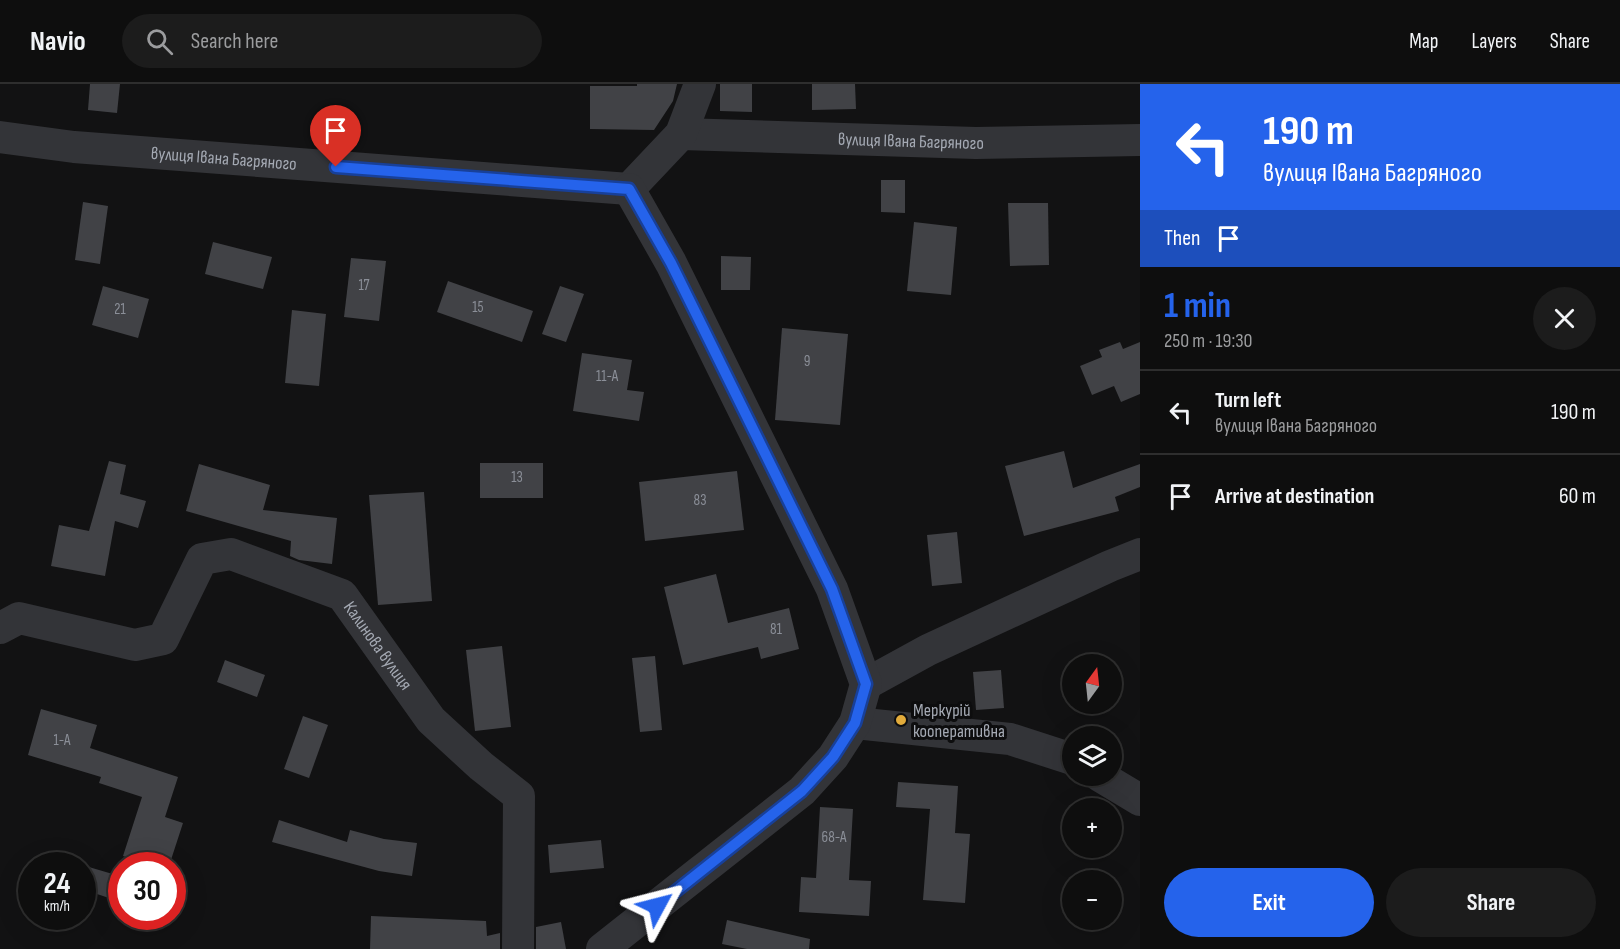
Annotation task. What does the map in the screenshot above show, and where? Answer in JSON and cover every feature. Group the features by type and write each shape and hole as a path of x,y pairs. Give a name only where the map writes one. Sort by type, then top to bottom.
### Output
{"street":[{"path":"602,949 802,791 833,757 855,723 866,684 832,589 671,263 629,189 681,134 700,84"},
{"name":"вулиця Івана Багряного","path":"681,134 976,143 1140,140"},
{"name":"вулиця Івана Багряного","path":"0,138 74,147 629,189"},
{"name":"Калинова вулиця","path":"0,628 19,618 135,645 163,639 202,559 231,554 342,595 431,720 481,766 519,796 518,949"},
{"path":"866,684 939,645 1140,554"},
{"path":"855,723 1010,739 1062,756"},
{"path":"1117,786 1140,800"}],"building":[{"path":"90,84 120,84 117,113 88,110"},
{"path":"637,84 677,84 673,101 654,130 590,129 590,86 637,86"},
{"path":"720,84 752,84 752,112 720,111"},
{"path":"812,84 855,84 856,109 812,110"},
{"path":"881,180 905,180 905,213 881,212"},
{"path":"83,202 108,206 100,264 75,260"},
{"path":"1008,203 1048,203 1049,265 1010,266"},
{"path":"914,222 957,227 951,295 907,291"},
{"path":"213,242 272,257 263,289 205,274"},
{"path":"721,256 751,257 750,290 721,290"},
{"path":"351,258 386,261 379,321 344,317"},
{"path":"448,281 533,311 522,342 437,312"},
{"path":"103,286 149,299 138,338 92,325"},
{"path":"560,286 584,294 566,342 542,334"},
{"path":"292,310 326,314 319,386 285,383"},
{"path":"782,328 848,334 840,425 775,420"},
{"path":"1120,342 1123,349 1140,342 1140,394 1121,402 1114,386 1092,395 1080,366 1102,357 1099,350"},
{"path":"582,353 632,360 627,390 644,392 639,421 573,411"},
{"path":"1064,451 1073,488 1140,464 1140,487 1115,497 1119,511 1024,536 1005,466"},
{"path":"109,461 126,465 120,494 146,501 138,528 115,521 105,576 51,566 59,525 89,531"},
{"path":"480,463 543,463 543,498 480,498"},
{"path":"199,464 270,485 263,510 337,518 332,564 299,560 290,556 291,541 186,511"},
{"path":"737,471 744,530 645,541 639,482"},
{"path":"424,492 432,601 378,605 369,495"},
{"path":"957,532 962,583 932,586 927,535"},
{"path":"716,574 728,623 789,608 799,649 761,659 758,647 683,665 664,587"},
{"path":"502,646 511,727 475,731 466,650"},
{"path":"655,656 662,730 640,732 632,658"},
{"path":"225,660 265,675 257,697 217,682"},
{"path":"1001,670 1004,708 976,710 973,672"},
{"path":"41,709 97,725 90,748 178,777 165,817 183,823 174,852 124,852 142,797 99,783 101,777 28,755"},
{"path":"303,716 328,725 309,778 284,769"},
{"path":"898,782 958,786 955,833 970,834 965,903 923,900 930,809 896,807"},
{"path":"820,807 853,809 849,880 871,881 869,916 799,912 801,877 816,878"},
{"path":"279,820 347,842 350,830 384,839 417,843 412,876 379,871 272,842"},
{"path":"601,840 604,868 550,873 548,845"},
{"path":"96,869 108,873 108,898 96,894"},
{"path":"371,916 486,921 487,936 500,933 500,949 370,949"},
{"path":"727,920 810,939 809,949 747,949 722,944"},
{"path":"561,922 566,949 536,949 536,927"}],"place":[{"name":"Меркурій кооперативна","path":"901,720"}],"route":[{"path":"336,167 629,189 671,263 832,589 866,684 855,723 833,757 802,791 657,906"}]}
